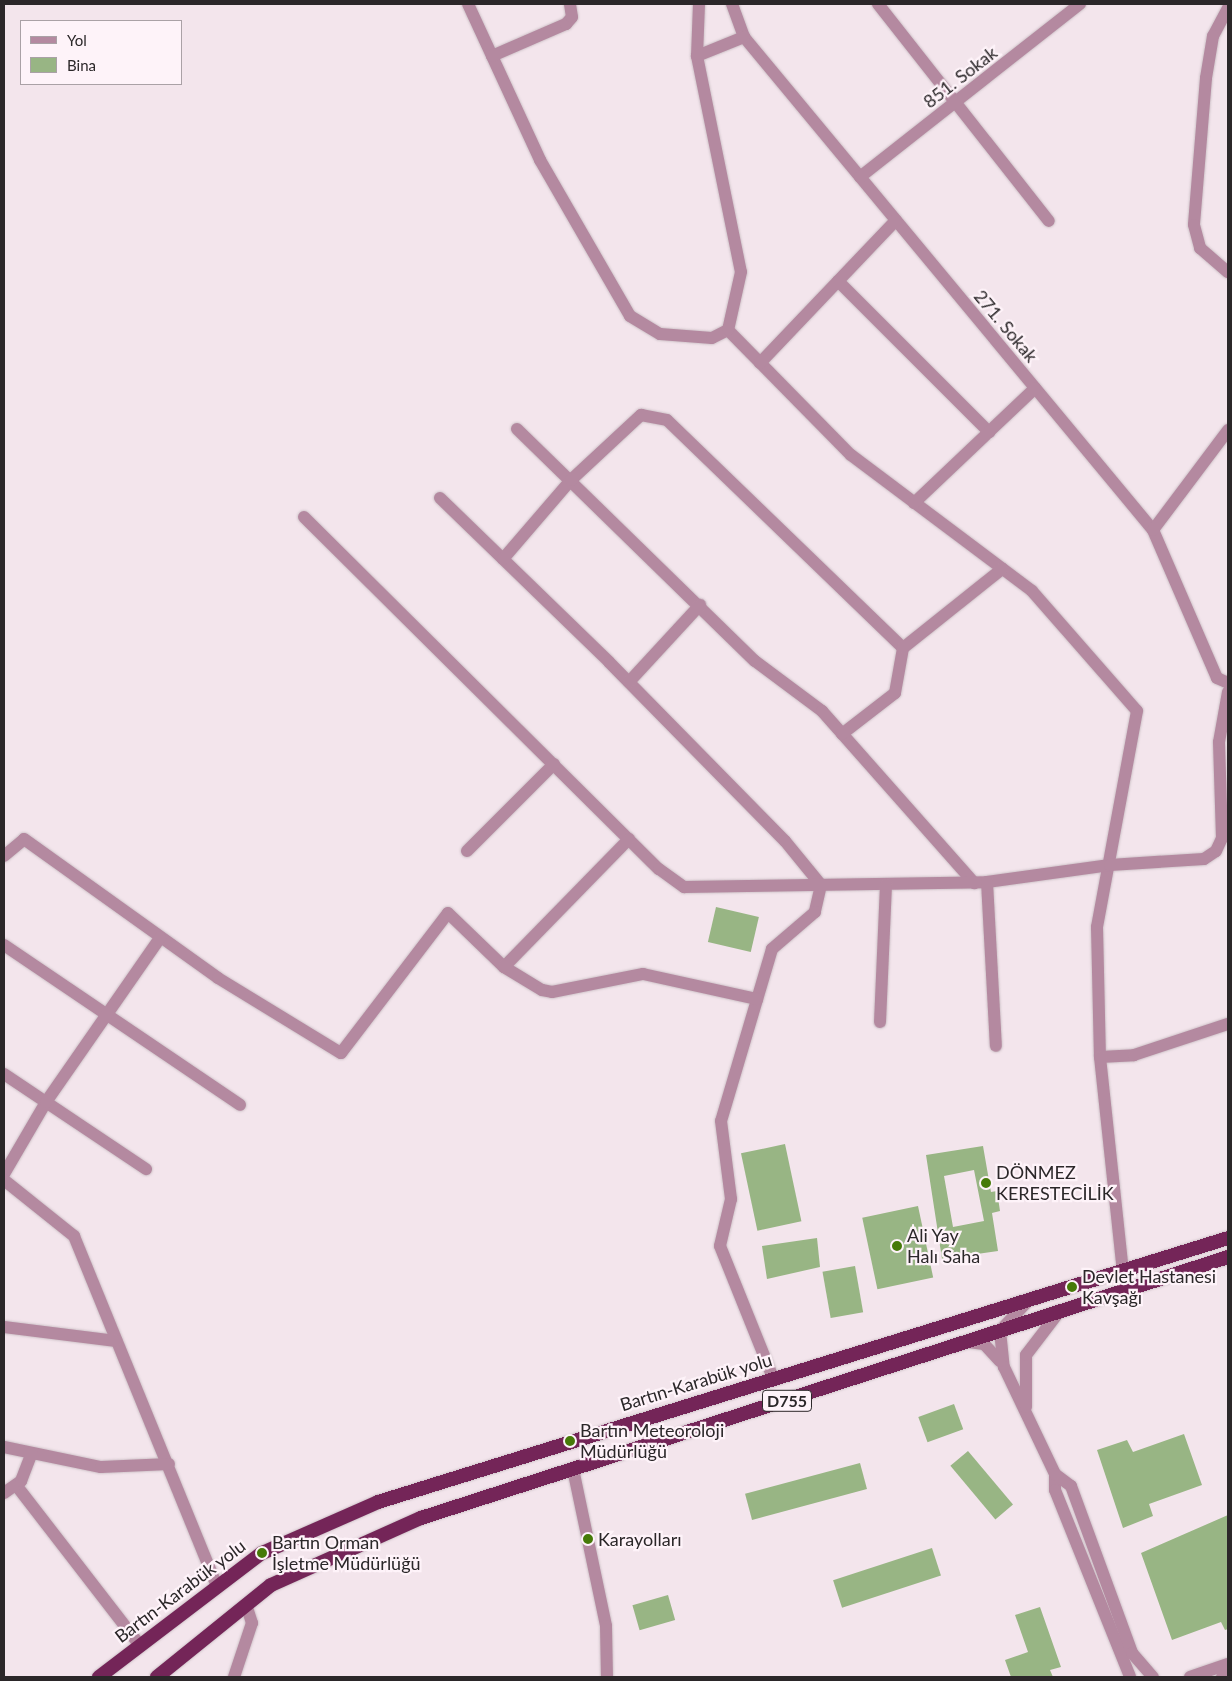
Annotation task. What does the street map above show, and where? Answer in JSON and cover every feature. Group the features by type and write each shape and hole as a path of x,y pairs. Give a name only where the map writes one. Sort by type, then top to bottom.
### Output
{"highway":[{"name":"Bartın-Karabük yolu","path":"99,1677 139,1644 262,1553 378,1502 1228,1238"},
{"name":"D755","path":"157,1677 271,1586 421,1518 1228,1257"}],"street":[{"path":"468,4 540,160 630,316 660,334 712,338 728,330"},
{"path":"492,56 566,24 572,16 570,4"},
{"path":"699,4 697,56 741,272 728,330"},
{"name":"271. Sokak","path":"732,4 744,37 1153,530 1217,678 1228,683"},
{"path":"878,4 1049,221"},
{"name":"851. Sokak","path":"860,177 1080,4"},
{"path":"1228,8 1213,36 1206,78 1194,224 1200,248 1228,272"},
{"path":"697,56 744,37"},
{"path":"760,363 896,220"},
{"path":"838,281 989,432"},
{"path":"728,330 851,455 1032,591 1137,711 1097,927 1100,1057 1123,1272"},
{"path":"914,503 1035,388"},
{"path":"503,560 571,480 641,415 667,420 903,648"},
{"path":"518,430 700,605 755,661 822,711 981,882 996,1046"},
{"path":"1153,530 1223,446 1228,430"},
{"path":"440,498 629,682 785,840 821,885"},
{"path":"304,517 629,838 684,887 981,882 1110,865 1204,859 1216,851 1222,838 1220,722 1228,692"},
{"path":"842,734 895,693 903,648 1002,569"},
{"path":"629,682 700,605"},
{"path":"467,851 554,764"},
{"path":"4,856 24,838 160,938 341,1053 448,913 504,967 527,984 552,992 643,974 757,999"},
{"path":"504,967 629,838"},
{"path":"880,1022 886,884"},
{"path":"773,1378 720,1246 731,1199 721,1121 772,949 815,912 821,885"},
{"path":"4,1174 46,1102 160,938"},
{"path":"4,945 240,1106"},
{"path":"1100,1057 1134,1055 1228,1024"},
{"path":"4,1074 146,1169"},
{"path":"4,1180 74,1236 116,1341 169,1464 217,1586"},
{"path":"1004,1367 1000,1331 1013,1312 1030,1300"},
{"path":"1028,1417 1026,1355 1058,1312"},
{"path":"4,1327 116,1341"},
{"path":"968,1342 994,1351 1004,1367 1055,1474 1055,1490 1130,1677"},
{"path":"4,1447 101,1467 169,1464"},
{"path":"4,1493 16,1485 32,1453"},
{"path":"573,1469 606,1626 607,1677"},
{"path":"1055,1474 1071,1486 1132,1653 1151,1677"},
{"path":"16,1485 139,1644"},
{"path":"234,1677 252,1623 246,1605"},
{"path":"1190,1677 1228,1664"},
{"path":"1222,1677 1228,1675"}],"building":[{"path":"716,907 759,917 751,952 708,942"},
{"path":"785,1144 801,1221 757,1231 741,1153"},
{"path":"983,1146 991,1192 997,1191 1000,1211 992,1213 998,1251 942,1259 926,1155","holes":["974,1170 984,1221 953,1227 944,1176"]},
{"name":"Ali Yay Halı Saha","path":"918,1206 933,1277 877,1289 862,1218"},
{"path":"817,1238 820,1267 767,1279 762,1246"},
{"path":"855,1266 863,1312 831,1318 823,1272"},
{"path":"954,1404 963,1429 928,1442 918,1417"},
{"path":"1184,1434 1202,1485 1149,1504 1153,1516 1123,1528 1097,1450 1127,1440 1133,1452"},
{"path":"968,1451 1013,1505 995,1519 950,1466"},
{"path":"860,1463 867,1489 752,1520 745,1494"},
{"path":"1228,1515 1228,1629 1225,1630 1221,1622 1172,1640 1141,1553"},
{"path":"932,1548 941,1576 842,1608 833,1580"},
{"path":"668,1595 675,1620 640,1630 632,1605"},
{"path":"1040,1607 1061,1667 1050,1670 1053,1677 1011,1677 1005,1660 1028,1652 1015,1615"}],"place":[{"name":"DÖNMEZ KERESTECİLİK","path":"986,1183"},
{"name":"Ali Yay Halı Saha","path":"897,1246"},
{"name":"Devlet Hastanesi Kavşağı","path":"1072,1287"},
{"name":"Bartın Meteoroloji Müdürlüğü","path":"570,1441"},
{"name":"Karayolları","path":"588,1539"},
{"name":"Bartın Orman İşletme Müdürlüğü","path":"262,1553"}]}
